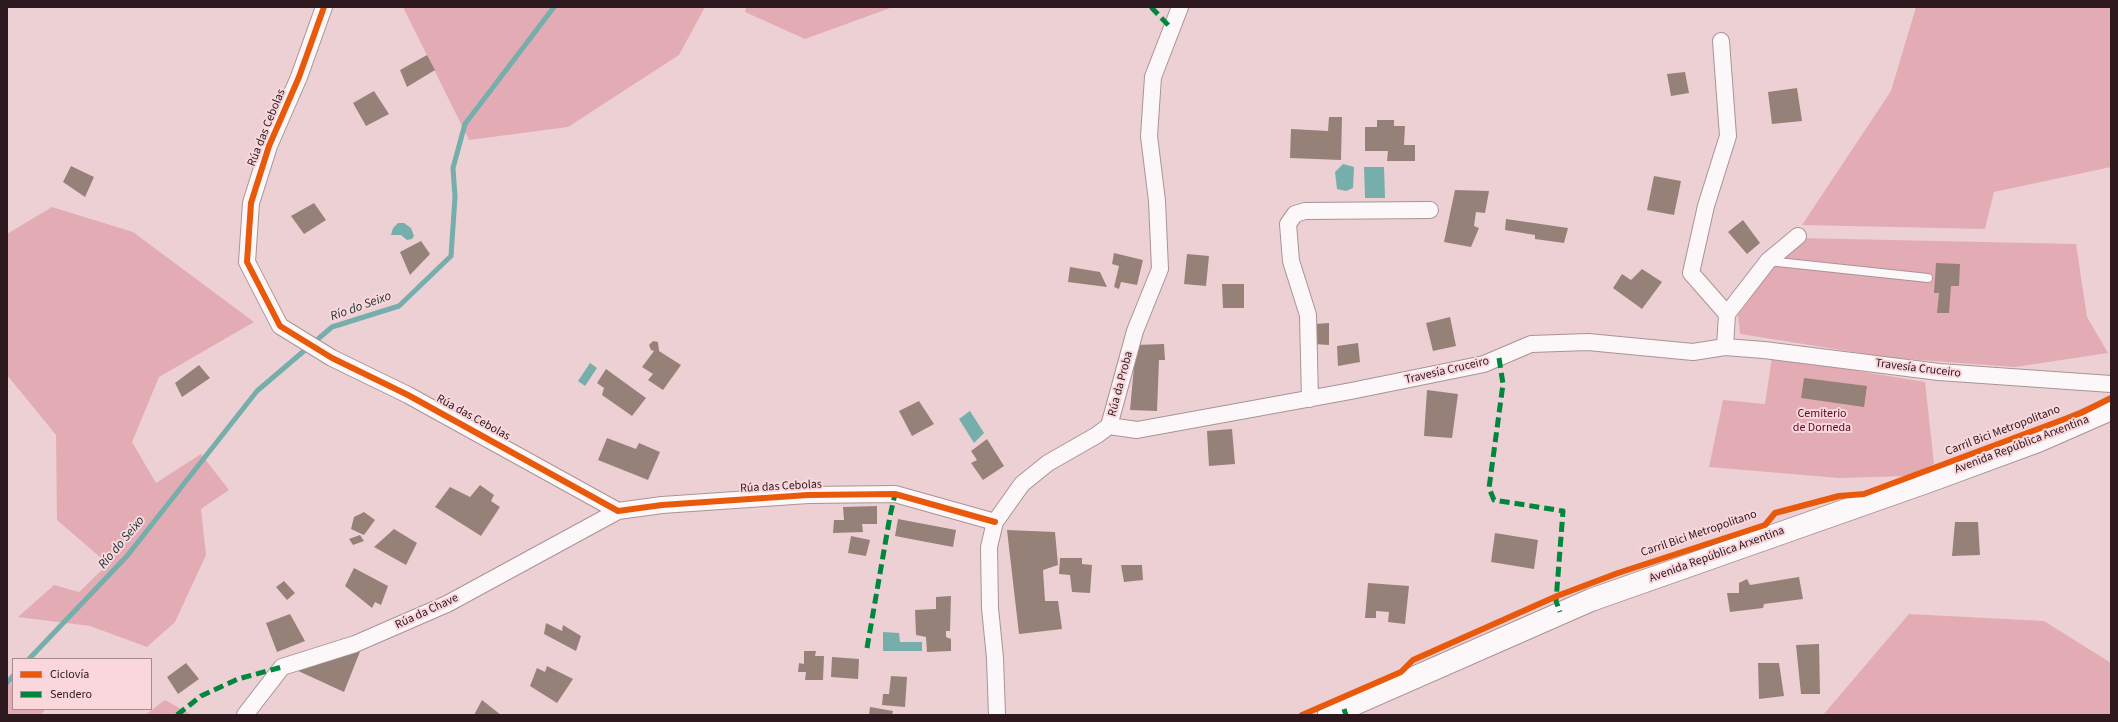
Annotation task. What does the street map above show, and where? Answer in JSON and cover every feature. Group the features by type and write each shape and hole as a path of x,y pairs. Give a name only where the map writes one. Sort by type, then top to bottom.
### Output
{"main road":[{"name":"Avenida República Arxentina","path":"1329,715 1591,600 2038,441 2111,409"}],"street":[{"name":"Rúa das Cebolas","path":"324,7 300,77 270,146 251,203 247,262 280,326 332,358 408,395 618,510 662,505 808,495 895,494 995,522"},
{"name":"Rúa da Proba","path":"997,715 995,658 990,608 989,547 995,522 1022,484 1048,463 1097,435 1109,426 1135,331 1160,269 1157,201 1149,129 1153,77 1180,7"},
{"path":"1721,41 1728,136 1706,206 1691,273 1728,314"},
{"path":"1310,398 1308,315 1291,261 1288,224 1295,214 1305,211 1430,210"},
{"path":"1725,347 1728,314 1768,261 1798,236"},
{"name":"Travesía Cruceiro","path":"1109,426 1136,430 1310,398 1484,364 1531,344 1588,342 1693,352 1725,347 1764,350 1939,372 2111,384"},
{"name":"Rúa da Chave","path":"245,715 282,667 355,644 447,604 618,510"}],"lane":[{"path":"1768,261 1928,278"}],"green space":[{"path":"403,7 705,7 679,55 568,127 469,140"},
{"path":"746,7 893,7 805,39 745,12"},
{"path":"1916,7 2111,7 2111,167 1994,192 1985,229 1802,225 1891,91"},
{"path":"52,207 133,232 254,322 159,377 132,442 156,483 201,454 229,490 201,509 206,555 175,622 147,647 90,626 18,617 54,585 79,592 108,564 57,520 56,435 7,375 7,234"},
{"path":"1799,238 2076,244 2087,317 2108,353 2015,367 1892,358 1740,334 1738,315 1770,272"},
{"name":"Cemiterio de Dorneda","path":"1772,357 1925,382 1934,464 1909,476 1839,478 1709,467 1723,400 1765,404"},
{"path":"1909,614 2044,621 2111,663 2111,715 1823,715"},
{"path":"12,684 12,710 44,710 41,715 7,715 7,686"},
{"path":"165,700 192,715 145,715"}],"water":[{"path":"1343,164 1354,167 1353,188 1346,191 1337,189 1335,172"},
{"path":"1364,167 1384,167 1385,198 1365,198"},
{"path":"398,223 404,223 411,228 414,236 412,239 407,240 401,235 391,235 393,228"},
{"path":"590,363 597,368 585,386 578,381"},
{"path":"970,411 984,433 974,443 959,419"},
{"path":"883,632 899,633 900,642 922,642 922,651 883,651"}],"building":[{"path":"427,55 435,70 407,87 400,70"},
{"path":"1685,72 1689,93 1671,96 1667,74"},
{"path":"1797,88 1802,121 1772,124 1768,92"},
{"path":"374,91 389,114 366,126 353,103"},
{"path":"1329,117 1342,117 1341,160 1290,158 1291,129 1328,131"},
{"path":"1377,120 1394,120 1394,126 1405,126 1404,145 1415,145 1415,161 1387,161 1388,151 1365,151 1365,127 1377,127"},
{"path":"71,166 94,177 85,197 63,182"},
{"path":"1654,176 1681,181 1674,215 1647,210"},
{"path":"1455,190 1489,191 1485,213 1476,212 1474,226 1479,228 1471,247 1444,242"},
{"path":"314,203 326,220 304,234 291,216"},
{"path":"1506,219 1568,228 1564,243 1535,239 1535,235 1505,230"},
{"path":"1743,220 1760,243 1747,254 1728,232"},
{"path":"421,241 430,254 410,275 400,252"},
{"path":"1114,253 1143,260 1137,285 1121,282 1119,289 1114,287 1119,266 1112,264"},
{"path":"1187,254 1209,256 1206,286 1184,284"},
{"path":"1936,263 1960,264 1959,286 1951,286 1949,313 1937,313 1939,293 1934,293"},
{"path":"1070,267 1100,272 1107,287 1068,282"},
{"path":"1642,269 1662,282 1642,309 1613,288 1622,274 1631,280"},
{"path":"1222,284 1244,284 1244,308 1223,308"},
{"path":"1450,317 1456,346 1433,351 1426,323"},
{"path":"1329,323 1329,345 1314,344 1315,324"},
{"path":"653,341 658,342 659,351 681,365 663,390 648,380 653,374 642,367 654,351 651,350 649,345"},
{"path":"1358,343 1360,362 1338,366 1337,346"},
{"path":"1164,344 1165,360 1159,360 1157,411 1130,410 1136,345"},
{"path":"199,365 210,378 182,397 175,383"},
{"path":"606,369 646,398 632,416 602,395 604,388 597,383"},
{"path":"1804,378 1867,386 1864,407 1801,398"},
{"path":"1427,390 1458,394 1452,438 1424,436"},
{"path":"919,401 934,424 912,436 899,411"},
{"path":"1232,429 1235,464 1209,466 1207,431"},
{"path":"607,438 636,449 639,443 660,452 648,480 598,460"},
{"path":"987,439 1004,466 983,480 971,463 977,460 971,451"},
{"path":"480,485 494,495 491,501 500,507 481,536 435,507 450,487 470,497"},
{"path":"877,506 877,524 862,524 863,532 833,533 834,520 844,520 843,507"},
{"path":"364,512 375,520 364,535 351,529 354,517"},
{"path":"898,519 956,530 953,547 895,536"},
{"path":"1955,522 1978,522 1980,555 1952,556"},
{"path":"394,529 417,543 406,565 374,547"},
{"path":"1007,530 1055,532 1058,565 1043,570 1045,601 1058,601 1062,629 1019,634"},
{"path":"1495,533 1538,540 1534,569 1491,562"},
{"path":"360,535 364,541 353,545 349,539"},
{"path":"851,536 870,540 866,556 848,553"},
{"path":"1060,558 1082,558 1082,564 1092,565 1090,593 1072,592 1070,575 1059,574"},
{"path":"1121,565 1142,565 1143,580 1124,582"},
{"path":"354,568 388,586 381,605 375,602 372,608 345,586"},
{"path":"1799,577 1803,599 1764,604 1763,608 1730,612 1727,593 1739,593 1739,583 1747,579 1750,585"},
{"path":"284,581 295,593 287,600 276,587"},
{"path":"1368,583 1409,586 1405,624 1388,622 1389,612 1376,611 1376,618 1365,618"},
{"path":"951,596 950,631 946,631 946,637 951,639 951,651 927,652 926,637 916,635 915,610 936,609 936,597"},
{"path":"290,614 305,641 277,652 266,623"},
{"path":"546,623 562,631 563,625 581,636 576,651 544,634"},
{"path":"1819,644 1820,694 1801,694 1796,645"},
{"path":"361,649 344,692 294,669"},
{"path":"804,651 816,651 815,656 824,656 823,680 805,680 806,672 798,672 799,663 804,664"},
{"path":"832,657 859,659 858,679 831,677"},
{"path":"186,663 199,679 178,694 167,677"},
{"path":"1758,663 1779,663 1784,696 1759,699"},
{"path":"547,666 573,679 557,703 530,686 537,668 545,672"},
{"path":"891,676 907,677 905,707 882,705 883,694 889,694"},
{"path":"482,700 501,715 474,715"},
{"path":"870,707 893,711 892,715 869,715"}],"waterway":[{"name":"Río do Seixo","path":"30,658 127,556 257,391 332,327 399,306 451,256 455,197 453,168 465,124 554,7"},
{"name":"Río do Seixo","path":"7,683 12,677"}],"marked path":[{"path":"1151,7 1171,28"},
{"path":"1499,358 1503,384 1489,488 1494,500 1563,511 1556,601 1560,612"},
{"path":"867,648 895,494"},
{"path":"177,715 201,696 238,679 282,667"},
{"path":"1344,709 1346,715"}],"cycle path":[{"path":"324,7 299,77 269,146 251,203 247,262 280,326 332,358 408,395 618,511 662,505 808,495 895,494 995,522"},
{"name":"Carril Bici Metropolitano","path":"1302,715 1401,672 1413,660 1557,596 1618,573 1765,525 1775,513 1839,496 1864,494 2081,413 2111,398"}]}
